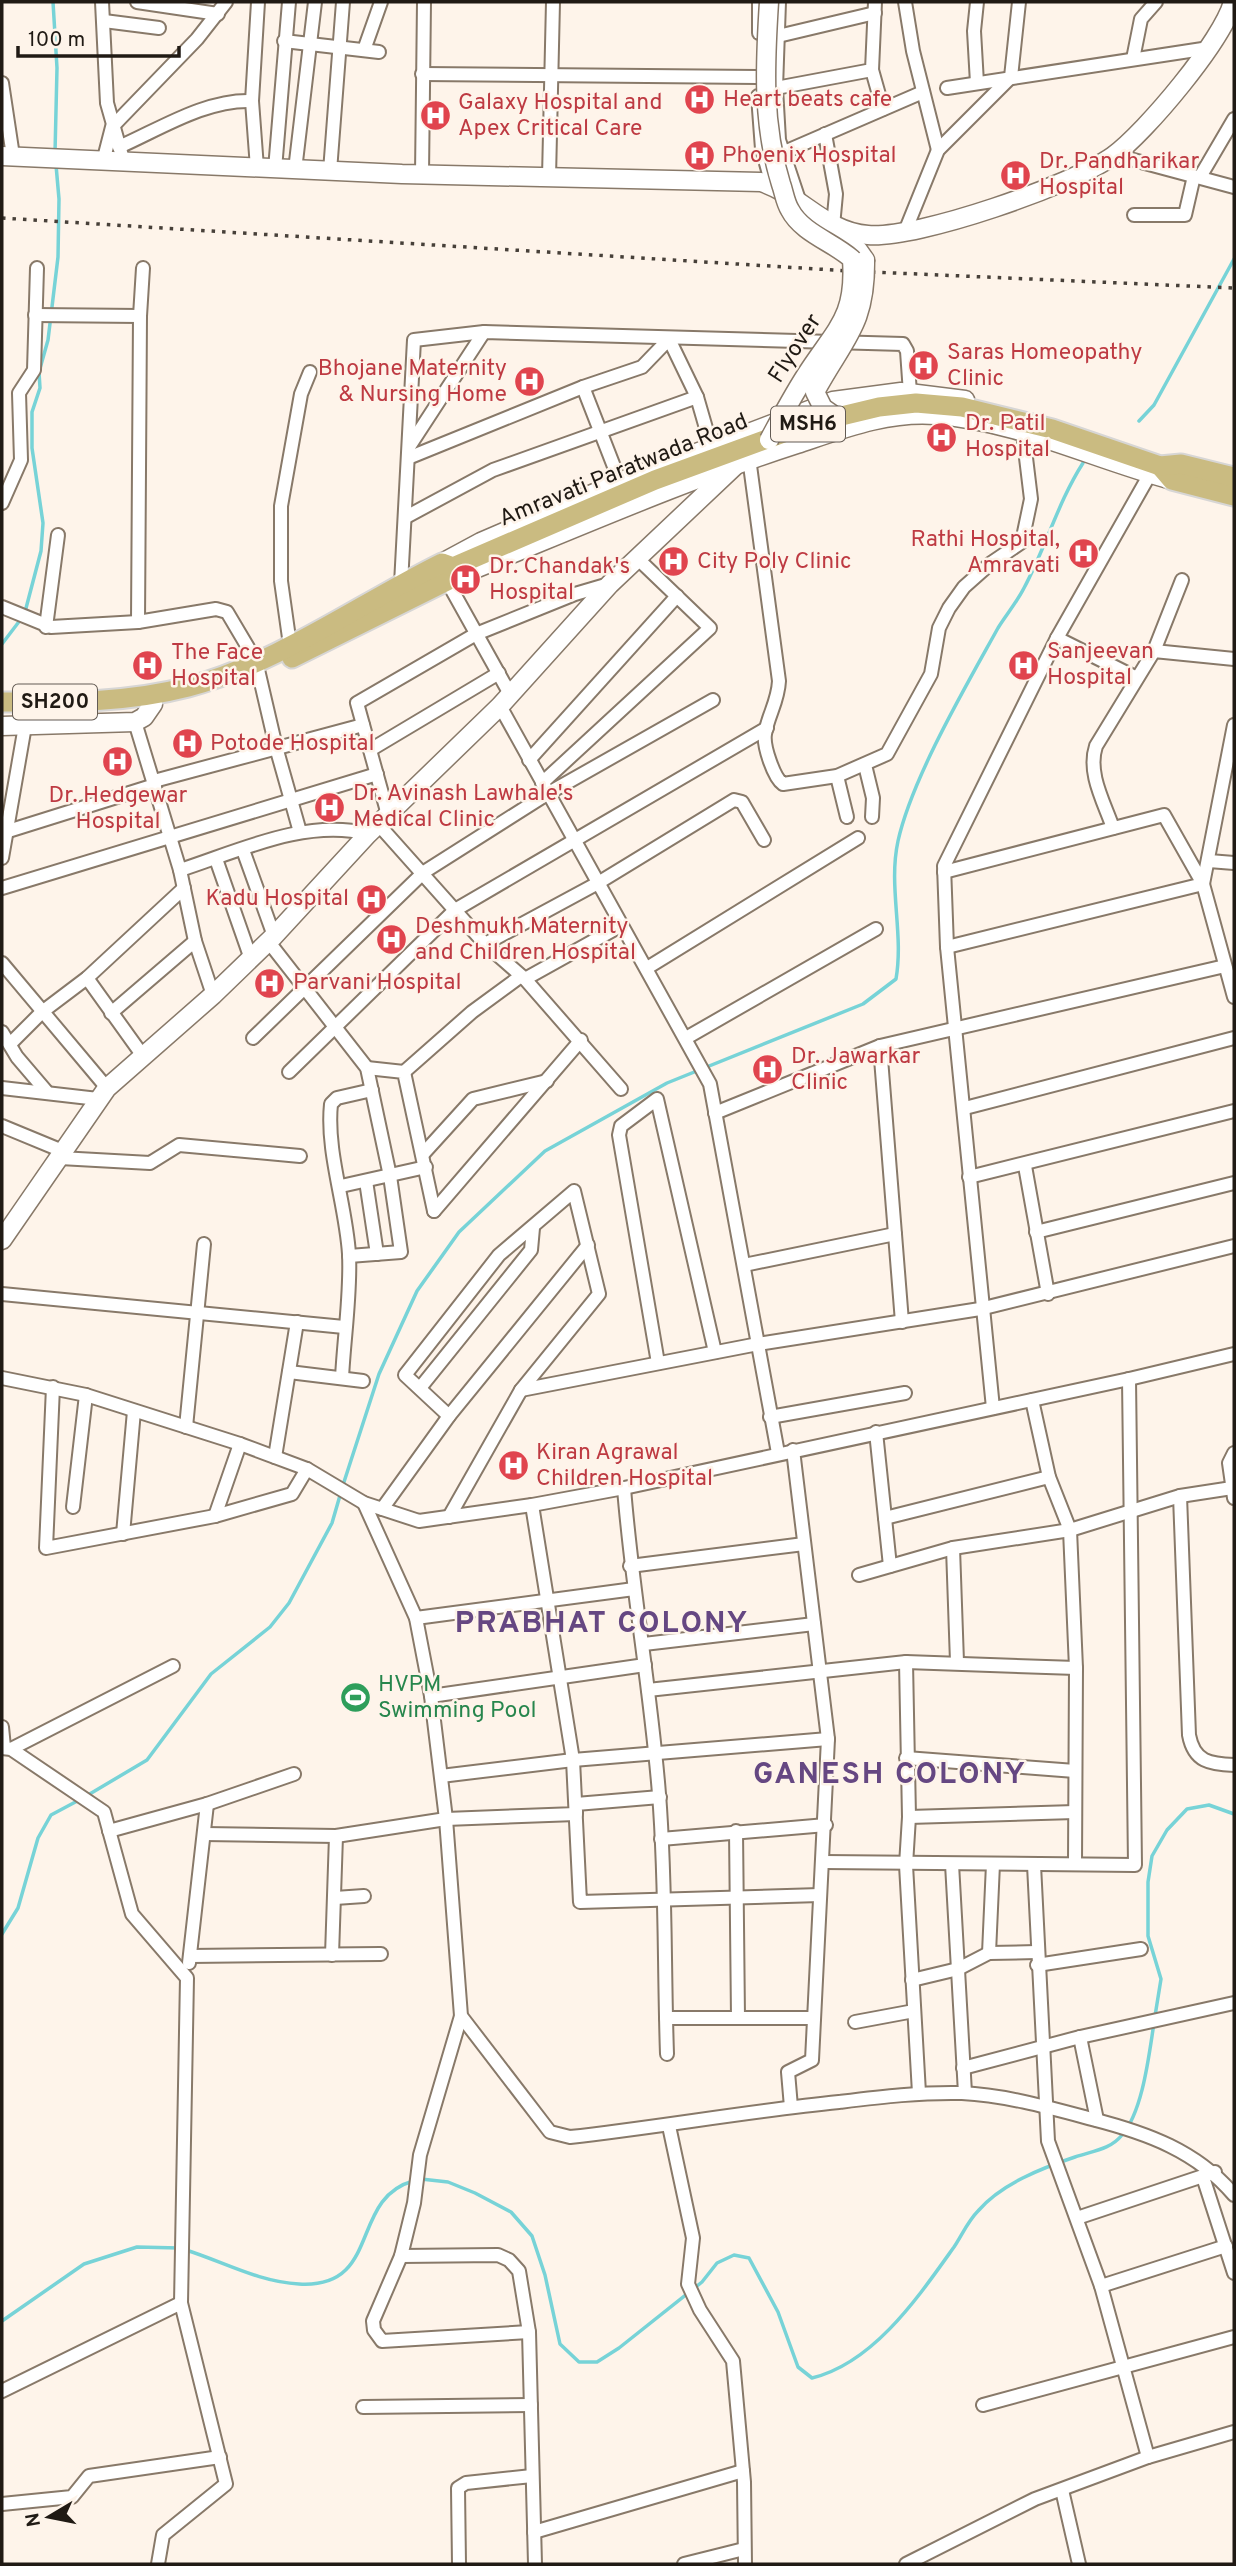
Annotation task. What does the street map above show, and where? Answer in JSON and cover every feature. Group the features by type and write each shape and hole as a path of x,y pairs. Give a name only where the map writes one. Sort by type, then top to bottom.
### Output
{"main road":[{"name":"Flyover","path":"769,2 765,92 776,167 790,210 805,227 837,245 852,259 851,297 834,340 816,374 815,392 823,408 836,417"},
{"path":"15,156 103,162 122,155 266,169 761,182 772,185 800,202 833,226 866,235 904,234 1066,183 1115,155 1139,132 1209,48 1229,15 1233,2"},
{"name":"Flyover","path":"769,440 816,374 853,334 862,309 865,260 858,250 837,245"},
{"name":"MSH6","path":"448,573 481,542 621,482 833,401 910,393 990,404 1068,426 1163,470 1234,477"},
{"name":"Amravati Paratwada Road","path":"153,699 257,668 479,556 655,480 808,424 879,407 916,403 952,405 1052,429 1234,496"},
{"name":"Amravati Paratwada Road","path":"257,668 290,645 401,584 448,573 744,460 854,425 910,414 986,422 1163,470"},
{"path":"2,1240 103,1094 251,959 378,824 505,700 610,584 744,460"},
{"path":"2,694 132,691 153,699 144,717 135,722 2,726"},
{"name":"MSH6","path":"2,713 108,706 153,699"},
{"name":"SH200","path":"2,702 108,706"}],"street":[{"path":"102,2 107,103 122,155 213,106 233,101 252,102"},
{"path":"137,2 218,14"},
{"path":"103,162 113,127 218,14 226,2"},
{"path":"258,2 252,102 266,169"},
{"path":"266,169 289,2"},
{"path":"295,170 308,43 315,2"},
{"path":"330,171 337,45 343,2"},
{"path":"364,50 381,2"},
{"path":"422,174 424,2"},
{"path":"549,177 553,2"},
{"path":"759,2 760,133 772,185"},
{"path":"779,2 776,88 782,153 800,202"},
{"path":"905,2 938,150"},
{"path":"977,83 974,31 978,2"},
{"path":"904,234 938,150 1012,77 1019,2"},
{"path":"1133,59 1137,28 1156,2"},
{"path":"778,36 875,7 872,69 883,110"},
{"path":"104,21 159,29"},
{"path":"284,41 337,45 379,52"},
{"path":"947,88 1209,48"},
{"path":"776,88 872,69"},
{"path":"422,74 758,77"},
{"path":"2,83 15,156"},
{"path":"782,153 923,92"},
{"path":"1134,215 1185,215 1197,177 1234,119"},
{"path":"825,134 836,194 833,226"},
{"path":"1115,155 1234,187"},
{"path":"2,503 21,460 19,391 34,370 38,315 37,268"},
{"path":"138,622 140,316 144,268"},
{"path":"38,315 140,316"},
{"path":"408,452 484,332"},
{"path":"401,584 414,340 484,332 903,344 907,351 910,393"},
{"path":"408,452 642,367 669,339"},
{"path":"669,339 697,397 712,449"},
{"path":"290,645 281,581 281,506 301,394 310,372"},
{"path":"583,387 621,482"},
{"path":"406,517 494,470 697,397"},
{"path":"744,460 779,681 776,706 765,739 779,783 819,781 865,765 887,754 934,665 939,628 949,608 964,587 991,563 1022,542 1031,499 1023,433"},
{"path":"993,1408 947,947 944,872 946,858 1057,638 1163,470"},
{"path":"45,626 58,534"},
{"path":"544,788 709,630 637,558"},
{"path":"448,573 476,634 499,673 505,700 529,760 710,1084 778,1453"},
{"path":"1112,828 1092,759 1096,746 1154,651 1182,580"},
{"path":"610,584 575,594 476,634 357,704 377,774 378,824 424,872 485,944 523,977 621,1089"},
{"path":"529,760 677,596"},
{"path":"2,607 45,626 138,622 222,610 226,612 257,668 275,747 300,832"},
{"path":"1057,638 1137,678"},
{"path":"1154,651 1234,659"},
{"path":"370,750 499,673"},
{"path":"253,1038 424,872 544,788 713,700"},
{"path":"135,722 180,870 195,941 213,995"},
{"path":"5,832 275,747 363,725"},
{"path":"1203,884 1234,725"},
{"path":"2,858 25,726"},
{"path":"289,1072 456,910 573,839 767,728"},
{"path":"865,765 873,798 872,817"},
{"path":"2,888 377,774"},
{"path":"837,776 847,817"},
{"path":"485,944 598,883 734,800 741,802 764,840"},
{"path":"944,872 1164,815 1203,884 1234,997"},
{"path":"180,870 300,832 378,824"},
{"path":"647,968 858,838"},
{"path":"243,850 271,938 367,1068 390,1176 401,1252 349,1256"},
{"path":"216,859 251,959"},
{"path":"1209,861 1234,863"},
{"path":"947,947 1203,884"},
{"path":"11,1043 42,1013 87,978 184,888"},
{"path":"367,1068 404,1072 472,1012 523,977 622,925"},
{"path":"686,1038 876,929"},
{"path":"111,1013 195,941"},
{"path":"2,963 103,1094"},
{"path":"716,1113 880,1046 1226,966"},
{"path":"87,978 143,1056"},
{"path":"2,1032 18,1057 47,1091"},
{"path":"965,1108 1234,1038"},
{"path":"404,1072 426,1167 433,1211 548,1081 580,1040"},
{"path":"880,1046 902,1322"},
{"path":"2,1056 18,1057"},
{"path":"423,1154 474,1099 548,1081"},
{"path":"2,1088 103,1094"},
{"path":"342,1378 349,1256 341,1186 333,1154 331,1104 337,1098 372,1090"},
{"path":"658,1363 619,1135 621,1126 657,1099 715,1352"},
{"path":"969,1177 1025,1166 1234,1111"},
{"path":"2,1126 62,1155 150,1163 179,1145 300,1156"},
{"path":"1025,1166 1048,1294"},
{"path":"341,1186 426,1167"},
{"path":"366,1181 377,1254"},
{"path":"1036,1231 1234,1183"},
{"path":"449,1416 405,1374 499,1255 533,1228 570,1191 574,1191 599,1294 521,1390 449,1517"},
{"path":"420,1388 531,1250 533,1228"},
{"path":"744,1265 895,1234"},
{"path":"186,1427 204,1244"},
{"path":"382,1509 449,1416 588,1245"},
{"path":"521,1390 758,1344 981,1308 1048,1294 1234,1246"},
{"path":"2,1294 344,1326"},
{"path":"275,1457 297,1322"},
{"path":"2,1378 86,1395 240,1444 307,1469 361,1501 419,1521 532,1505 624,1488 1234,1354"},
{"path":"289,1372 363,1381"},
{"path":"824,1862 1034,1866 1075,1863 1135,1866 1129,1379"},
{"path":"53,1387 46,1548 215,1516 292,1494 307,1469"},
{"path":"770,1417 905,1393"},
{"path":"73,1507 86,1395"},
{"path":"1032,1400 1049,1477 1070,1530 1076,1668 1075,1863"},
{"path":"123,1534 134,1411"},
{"path":"876,1432 890,1566"},
{"path":"215,1516 240,1444"},
{"path":"791,2107 788,2073 812,2060 826,1825 828,1739 793,1450"},
{"path":"859,1575 953,1548 1070,1530 1180,1496 1233,1493 1229,1463 1234,1453"},
{"path":"885,1518 1049,1477"},
{"path":"624,1488 660,1797 667,2054"},
{"path":"1180,1496 1191,1748 1200,1759 1209,1764 1234,1765"},
{"path":"361,1501 416,1618 431,1696 446,1819 461,2016 420,2155 414,2203 401,2256 373,2320 374,2330 382,2341 529,2332"},
{"path":"532,1505 545,1600 573,1760 580,1902 820,1895"},
{"path":"631,1566 804,1544"},
{"path":"953,1548 957,1662"},
{"path":"416,1618 634,1589"},
{"path":"644,1644 814,1624"},
{"path":"648,1690 820,1674 906,1662 1076,1668"},
{"path":"906,1662 909,1817 906,1865 919,2093"},
{"path":"431,1696 645,1665"},
{"path":"6,1748 173,1666"},
{"path":"2,1727 6,1748 104,1812 132,1914 187,1978"},
{"path":"441,1776 656,1752 828,1739"},
{"path":"906,1758 1075,1771"},
{"path":"109,1831 207,1804 294,1774"},
{"path":"576,1804 660,1797"},
{"path":"158,2564 163,2535 226,2484 181,2303 187,1978 207,1804"},
{"path":"204,1835 336,1836 446,1819 576,1814 576,1804"},
{"path":"909,1817 1075,1812"},
{"path":"661,1839 826,1825"},
{"path":"736,1831 738,2018"},
{"path":"332,1955 336,1836"},
{"path":"952,1864 965,2093"},
{"path":"989,1953 993,1864"},
{"path":"1034,1866 1042,2047 1049,2108 1048,2141 1101,2286 1126,2367 1148,2457"},
{"path":"335,1898 364,1896"},
{"path":"912,1980 958,1969 989,1953 1037,1958 1142,1949"},
{"path":"190,1956 381,1954"},
{"path":"963,2068 1080,2037 1234,2004"},
{"path":"855,2022 914,2011"},
{"path":"461,2016 550,2132 570,2137 668,2126 791,2107 919,2093 965,2093 1049,2108 1155,2138 1186,2152 1234,2196"},
{"path":"666,2018 814,2018"},
{"path":"1080,2037 1103,2122"},
{"path":"668,2126 694,2238 688,2284 700,2310 733,2361 743,2471 744,2564"},
{"path":"1077,2218 1209,2175"},
{"path":"1209,2175 1234,2273"},
{"path":"1101,2286 1226,2246"},
{"path":"401,2256 498,2255 509,2260 519,2271 529,2332 535,2564"},
{"path":"2,2391 181,2303"},
{"path":"983,2405 1234,2337"},
{"path":"363,2407 531,2405"},
{"path":"906,2564 1009,2511 1148,2457 1234,2432"},
{"path":"2,2504 72,2497 89,2476 220,2457"},
{"path":"534,2532 743,2471"},
{"path":"459,2564 458,2488 466,2483 532,2476"},
{"path":"1062,2490 1079,2564"},
{"path":"684,2564 744,2549"}],"waterway":[{"path":"53,2 57,68 55,153"},
{"path":"25,612 41,551 43,523 32,448 32,412 40,388 39,372 48,340 58,257 59,199 56,165"},
{"path":"1139,421 1154,405 1234,259"},
{"path":"343,1485 379,1374 417,1291 459,1232 545,1151 667,1083 863,1004 896,979 898,944 895,858 905,816 941,733 998,628 1024,588 1066,493 1083,463"},
{"path":"2,644 21,619"},
{"path":"88,1795 147,1760 211,1674 270,1627 289,1603 332,1523 341,1492"},
{"path":"2,1934 18,1908 38,1838 51,1815 81,1799"},
{"path":"1155,2016 1161,1979 1148,1936 1148,1882 1152,1856 1167,1830 1187,1809 1209,1805 1234,1814"},
{"path":"421,2179 448,2182 475,2193 511,2212 532,2236 545,2275 560,2344 579,2362 597,2362 619,2348 702,2282 717,2263 734,2255 749,2258 778,2312 798,2367 812,2378 855,2358 893,2325 926,2286 974,2215 987,2201 1036,2172 1112,2144 1122,2135 1140,2097 1154,2023"},
{"path":"186,2250 270,2280 299,2284 325,2282 343,2273 355,2258 380,2205 393,2191 413,2181"},
{"path":"2,2321 84,2264 137,2247 179,2248"}],"railway":[{"path":"2,218 849,271 1234,288"}],"place":[{"name":"Heart beats cafe","path":"700,100"},
{"name":"Galaxy Hospital and Apex Critical Care","path":"435,116"},
{"name":"Phoenix Hospital","path":"699,156"},
{"name":"Dr. Pandharikar Hospital","path":"1016,175"},
{"name":"Saras Homeopathy Clinic","path":"924,366"},
{"name":"Bhojane Maternity & Nursing Home","path":"530,382"},
{"name":"Dr. Patil Hospital","path":"942,437"},
{"name":"Rathi Hospital, Amravati","path":"1083,553"},
{"name":"City Poly Clinic","path":"674,562"},
{"name":"Dr. Chandak's Hospital","path":"466,580"},
{"name":"Sanjeevan Hospital","path":"1024,665"},
{"name":"The Face Hospital","path":"148,666"},
{"name":"Potode Hospital","path":"187,744"},
{"name":"Dr. Hedgewar Hospital","path":"118,762"},
{"name":"Dr. Avinash Lawhale's Medical Clinic","path":"330,807"},
{"name":"Kadu Hospital","path":"372,899"},
{"name":"Deshmukh Maternity and Children Hospital","path":"392,940"},
{"name":"Parvani Hospital","path":"270,983"},
{"name":"Dr. Jawarkar Clinic","path":"768,1070"},
{"name":"Kiran Agrawal Children Hospital","path":"513,1466"},
{"name":"HVPM Swimming Pool","path":"355,1698"}],"district":[{"name":"PRABHAT COLONY","path":"602,1624"},
{"name":"GANESH COLONY","path":"890,1775"}]}
